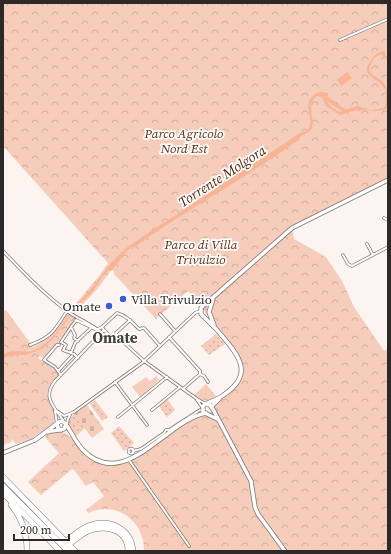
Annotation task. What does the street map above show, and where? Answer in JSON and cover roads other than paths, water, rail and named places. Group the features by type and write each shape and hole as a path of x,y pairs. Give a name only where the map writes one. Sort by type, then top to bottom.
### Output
{"highway":[{"path":"3,477 75,551"},
{"path":"3,486 68,551"},
{"path":"3,493 60,551"},
{"path":"3,497 22,522 26,536 27,551"},
{"path":"128,551 128,544 119,532 104,528 91,530 70,540 78,532 88,526 109,524 121,528 127,533 131,541 133,551"}],"street":[{"path":"340,40 388,19"},
{"path":"61,430 58,428 70,414 144,361 192,316 287,232 310,218 388,180"},
{"path":"384,218 388,220"},
{"path":"367,244 373,255"},
{"path":"343,255 348,264 352,266 388,247"},
{"path":"3,251 37,286 68,312 99,331"},
{"path":"192,316 206,315 209,312 212,301 218,293"},
{"path":"201,309 206,307 211,321 217,330"},
{"path":"192,417 210,411 211,407 221,396 237,383 240,377 241,365 238,356 203,315 201,309"},
{"path":"30,345 41,341 54,331 68,312"},
{"path":"61,430 62,423 57,411 49,399 49,391 61,375 99,336 100,327 102,327 117,313 130,320 140,330 144,328 160,346"},
{"path":"160,314 176,331"},
{"path":"78,358 64,350 66,345 61,342 76,320 99,331 104,330"},
{"path":"116,336 116,333 130,320"},
{"path":"102,327 111,337 116,336 119,338 144,361 197,399 211,407 251,480 255,507 258,514 285,551"},
{"path":"71,328 75,335 74,338 78,341"},
{"path":"71,353 75,343 91,328"},
{"path":"169,338 200,371 200,374 204,376 208,382"},
{"path":"59,344 44,360 61,375"},
{"path":"58,371 72,356"},
{"path":"152,410 200,374"},
{"path":"118,417 167,377"},
{"path":"115,382 147,425"},
{"path":"3,453 30,442 52,430 61,430 70,434 88,455 100,461 115,463 129,460 206,404 221,396"},
{"path":"197,399 203,411 219,421"},
{"path":"54,407 56,416 75,440"},
{"path":"133,451 141,449 165,431 169,432 192,417 201,408"},
{"path":"57,411 63,415 70,414"},
{"path":"43,434 52,426 62,423 70,414"},
{"path":"211,415 216,415"},
{"path":"52,426 56,416"},
{"path":"129,460 189,546"}],"waterway":[{"name":"Torrente Molgora","path":"324,96 346,111 358,108"},
{"name":"Torrente Molgora","path":"133,246 298,138"},
{"name":"Torrente Molgora","path":"111,269 123,253"},
{"name":"Torrente Molgora","path":"3,356 12,353 26,353"}],"place":[{"name":"Villa Trivulzio","path":"123,299"},
{"name":"Omate","path":"109,306"}],"district":[{"name":"Omate","path":"115,338"}],"park label":[{"name":"Parco Agricolo Nord Est","path":"184,140"},
{"name":"Parco di Villa Trivulzio","path":"201,252"}]}
